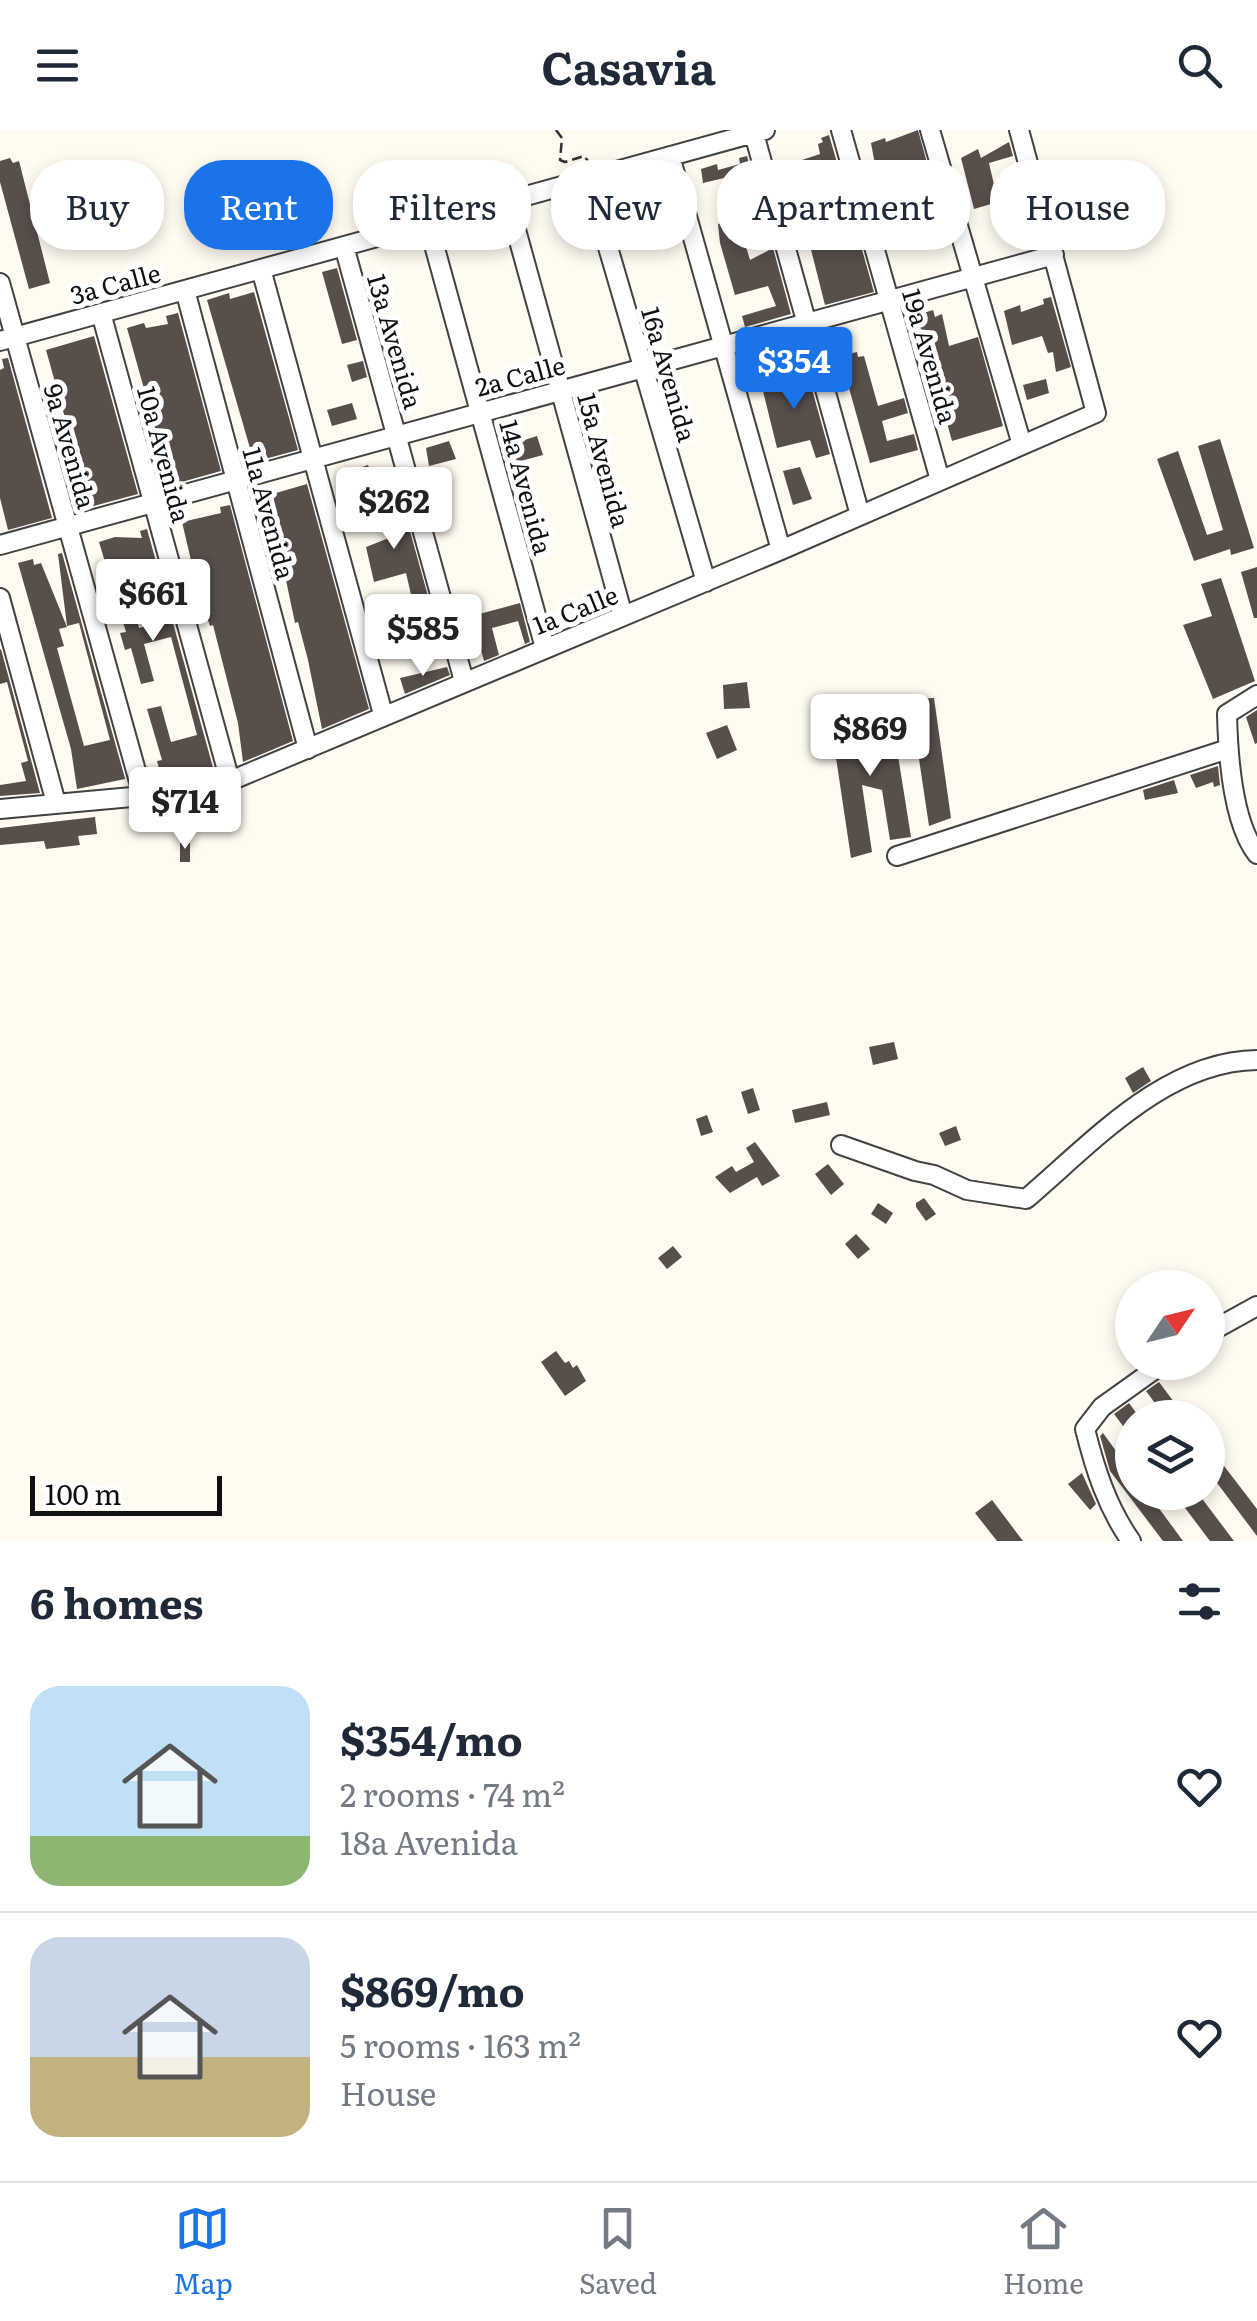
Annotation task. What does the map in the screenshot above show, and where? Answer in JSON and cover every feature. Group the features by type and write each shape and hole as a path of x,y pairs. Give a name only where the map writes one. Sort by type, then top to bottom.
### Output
{"street":[{"name":"19a Avenida","path":"841,130 940,480"},
{"path":"930,130 1022,445"},
{"path":"1019,130 1054,254"},
{"name":"3a Calle","path":"656,160 757,131"},
{"path":"757,131 805,323 860,515"},
{"path":"670,156 780,550"},
{"name":"3a Calle","path":"8,339 353,244"},
{"name":"13a Avenida","path":"344,246 464,681"},
{"name":"14a Avenida","path":"436,250 545,648"},
{"name":"15a Avenida","path":"521,250 622,616"},
{"name":"16a Avenida","path":"608,250 706,582"},
{"name":"2a Calle","path":"0,544 1054,254"},
{"name":"1a Calle","path":"0,809 143,796 230,781 706,582 1096,412 1054,254"},
{"path":"261,269 384,714"},
{"name":"9a Avenida","path":"0,283 8,339 68,526 143,796"},
{"name":"11a Avenida","path":"184,290 308,749"},
{"name":"10a Avenida","path":"101,313 230,781"},
{"path":"0,598 56,804"},
{"path":"1257,695 1226,714 1228,749 1245,838 1257,854"},
{"path":"897,856 1228,749"},
{"path":"841,1145 934,1174 968,1190 1026,1198 1069,1158 1180,1078 1221,1062 1257,1060"},
{"path":"1225,1324 1257,1306"},
{"path":"1131,1541 1095,1471 1085,1428 1102,1406 1140,1380"}],"path":[{"path":"556,130 562,138 560,160"}],"building":[{"path":"918,130 926,160 874,160 871,143 885,138 886,142"},
{"path":"829,135 836,160 802,160 820,154 821,138"},
{"path":"1009,142 1013,156 989,163 990,204 974,209 970,160 961,158 978,149 981,158"},
{"path":"0,161 19,161 30,204 30,250 42,250 50,283 29,289 0,182"},
{"path":"717,164 717,180 703,183 701,169"},
{"path":"722,250 747,250 750,260 774,250 791,314 745,327 742,316 776,306 768,286 735,295"},
{"path":"811,250 862,250 874,292 825,305"},
{"path":"337,268 357,340 342,344 322,272"},
{"path":"254,292 298,450 254,462 207,300 229,293 230,299"},
{"path":"1051,297 1071,367 1056,372 1053,352 1048,353 1042,336 1012,345 1004,311 1020,305 1021,312 1044,304 1043,299"},
{"path":"933,310 935,317 942,314 949,346 978,337 1003,426 952,441 917,315"},
{"path":"178,313 221,471 171,485 127,328 144,323 146,328 168,324 166,316"},
{"path":"94,336 138,494 90,507 46,350"},
{"path":"857,352 858,357 864,356 878,406 904,398 908,413 882,421 887,441 914,434 918,450 870,463 840,356"},
{"path":"8,358 52,518 8,530 0,498 0,370 4,368 2,359"},
{"path":"363,361 367,377 352,382 347,365"},
{"path":"805,364 830,454 816,458 810,440 777,448 760,379 776,374 778,379 799,375 798,366"},
{"path":"1046,379 1049,393 1027,400 1023,385"},
{"path":"352,403 357,419 332,426 327,410"},
{"path":"537,436 543,455 517,462 512,444"},
{"path":"1220,439 1254,548 1231,555 1230,549 1194,561 1157,459 1178,451 1207,535 1223,530 1198,446"},
{"path":"449,441 456,459 429,466 426,448"},
{"path":"368,465 374,482 395,477 441,643 394,656 390,640 419,629 406,573 374,582 366,547 394,536 392,516 357,525 345,473"},
{"path":"800,467 812,499 793,505 783,471"},
{"path":"307,484 369,709 322,729 308,660 262,497"},
{"path":"230,505 293,741 243,762 238,723 182,522 221,513 220,507"},
{"path":"147,529 214,771 162,780 157,761 162,760 147,709 161,706 171,742 197,735 171,637 144,644 154,681 141,684 131,648 125,650 120,633 126,632 99,542 115,537 142,538 140,531","holes":["152,603 158,623 139,628 134,608"]},
{"path":"62,553 126,782 125,779 77,789 71,749 18,563 33,559 34,565 41,563 67,627 59,629 64,646 57,648 84,746 110,740 79,623 67,626 58,554"},
{"path":"1257,567 1257,618 1254,618 1241,572"},
{"path":"1221,578 1255,681 1213,699 1183,625 1212,616 1201,584"},
{"path":"520,603 530,642 525,644 518,621 492,628 499,655 484,661 472,616"},
{"path":"0,650 40,793 0,796 0,785 26,781 21,763 28,761 7,682 0,684"},
{"path":"447,667 450,675 405,694 400,678"},
{"path":"747,682 750,708 724,709 723,685"},
{"path":"934,698 951,818 929,826 910,699"},
{"path":"1257,710 1257,743 1255,744 1246,717"},
{"path":"891,712 911,837 890,840 882,790 862,785 872,852 851,858 832,731 872,722 871,717"},
{"path":"727,725 737,750 717,759 706,733"},
{"path":"1218,766 1220,785 1214,787 1213,782 1196,788 1190,775"},
{"path":"1174,780 1178,793 1145,800 1143,790"},
{"path":"95,817 97,834 78,836 80,845 46,849 44,841 0,845 0,828"},
{"path":"180,843 190,843 190,862 180,862"},
{"path":"894,1042 898,1059 873,1065 869,1047"},
{"path":"1143,1067 1151,1081 1133,1093 1125,1078"},
{"path":"753,1088 760,1110 748,1114 741,1092"},
{"path":"827,1102 830,1115 795,1123 792,1110"},
{"path":"707,1115 713,1132 701,1136 696,1119"},
{"path":"956,1126 961,1140 945,1146 939,1133"},
{"path":"755,1142 780,1176 762,1186 757,1177 730,1193 715,1177 732,1166 736,1172 754,1162 746,1148"},
{"path":"828,1164 844,1184 831,1195 815,1174"},
{"path":"924,1198 936,1214 926,1221 916,1207"},
{"path":"878,1203 893,1213 886,1224 871,1214"},
{"path":"856,1234 870,1249 858,1259 845,1244"},
{"path":"673,1246 682,1257 667,1269 658,1258"},
{"path":"556,1351 565,1363 569,1361 573,1368 577,1365 586,1381 565,1396 541,1362"},
{"path":"1159,1382 1172,1400 1153,1400 1146,1391"},
{"path":"1103,1433 1115,1450 1115,1478 1110,1471 1100,1436"},
{"path":"1225,1467 1257,1509 1257,1536 1225,1494"},
{"path":"1082,1473 1096,1504 1090,1510 1068,1484"},
{"path":"992,1500 1023,1541 997,1541 975,1513"},
{"path":"1140,1510 1160,1510 1183,1541 1163,1541"},
{"path":"1187,1510 1211,1510 1234,1541 1210,1541"}]}
